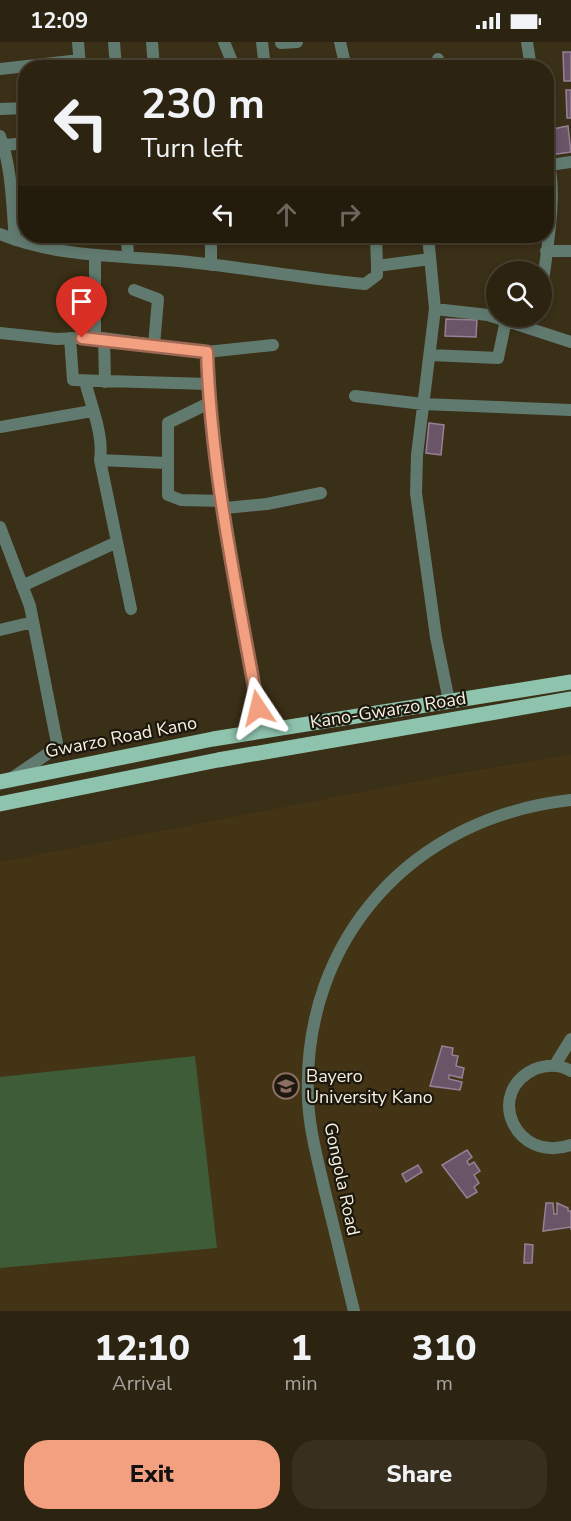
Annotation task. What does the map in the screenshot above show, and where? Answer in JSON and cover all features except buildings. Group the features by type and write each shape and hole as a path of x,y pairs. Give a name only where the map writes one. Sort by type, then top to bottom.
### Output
{"main road":[{"name":"Gwarzo Road Kano","path":"4,781 213,739 571,682"},
{"name":"Kano-Gwarzo Road","path":"0,804 292,746 571,699"}],"street":[{"path":"78,42 80,60"},
{"path":"114,42 115,60"},
{"path":"152,42 153,60"},
{"path":"224,42 231,60"},
{"path":"262,42 264,60"},
{"path":"281,43 297,42"},
{"path":"340,42 344,60"},
{"path":"527,42 530,60"},
{"path":"0,69 18,68"},
{"path":"0,110 18,109"},
{"path":"15,240 2,141 18,142"},
{"path":"554,162 571,162"},
{"path":"0,234 18,241"},
{"path":"30,243 95,256 211,265 365,284 377,274 376,243"},
{"path":"127,243 128,257"},
{"path":"210,243 211,265"},
{"path":"429,243 434,273 435,309 417,455 417,511 436,637 450,701"},
{"path":"545,261 547,243"},
{"path":"546,250 571,251"},
{"path":"95,256 99,338 105,382"},
{"path":"377,266 430,259"},
{"path":"134,290 158,299 154,345"},
{"path":"435,309 486,317"},
{"path":"430,355 498,358 505,327"},
{"path":"527,327 571,342"},
{"path":"0,333 99,338 207,352 273,345"},
{"path":"70,338 71,378 105,382 208,384"},
{"path":"207,352 209,404 233,574 258,708 268,731"},
{"path":"85,381 102,450 100,460 131,609"},
{"path":"355,396 423,405 571,410"},
{"path":"209,404 168,423 166,462 168,495 181,500 224,504 267,504 321,494"},
{"path":"0,427 92,411"},
{"path":"100,460 166,462"},
{"path":"0,526 4,550 22,586 33,622 57,743 53,750 4,781"},
{"path":"22,586 117,542"},
{"path":"0,630 33,622"},
{"name":"Gongola Road","path":"354,1311 320,1169 308,1100 310,1036 328,971 362,913 414,862 493,816 528,806 571,800"},
{"path":"555,1065 571,1039"},
{"path":"571,1071 555,1065 528,1072 517,1082 511,1095 509,1109 515,1129 530,1144 543,1149 557,1149 571,1145"}],"shaded area":[{"name":"Bayero University Kano","path":"571,754 571,1311 0,1311 0,862 460,773"}],"green space":[{"path":"195,1056 217,1248 0,1268 0,1077"}],"place":[{"name":"Bayero University Kano","path":"286,1086"}],"route":[{"path":"82,338 94,337 207,352 208,392 215,451 233,574 258,708"}]}
